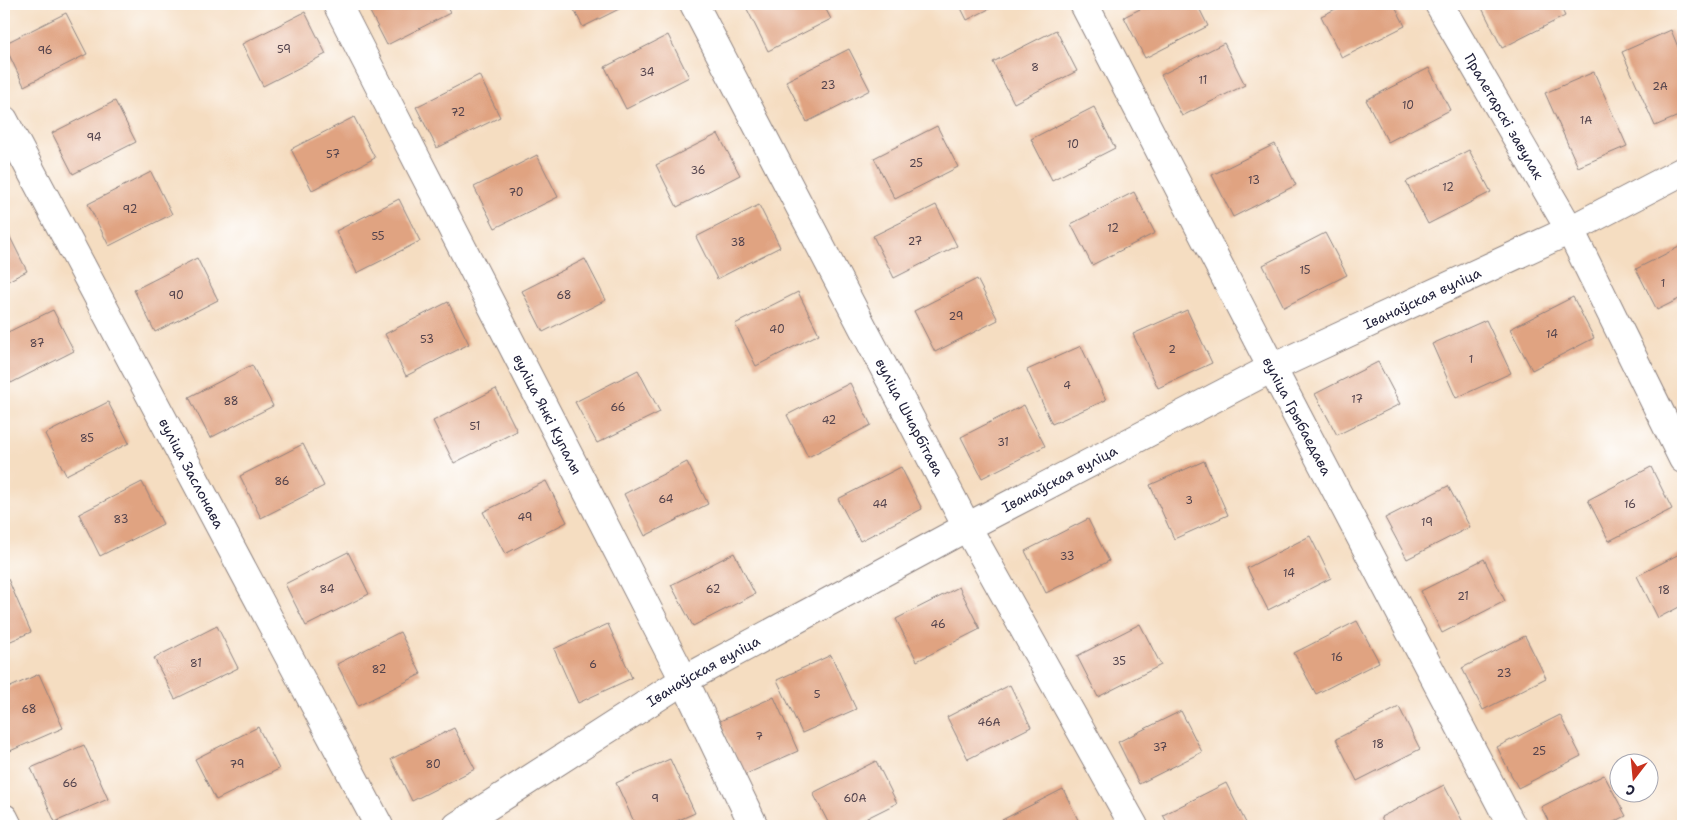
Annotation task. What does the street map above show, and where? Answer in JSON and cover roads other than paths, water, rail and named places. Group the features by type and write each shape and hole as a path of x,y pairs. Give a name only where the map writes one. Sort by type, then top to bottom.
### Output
{"street":[{"name":"вуліца Янкі Купалы","path":"337,4 684,680 754,826"},
{"name":"вуліца Шчарбітава","path":"694,4 967,527 1134,826"},
{"name":"вуліца Грыбаедава","path":"1084,4 1512,826"},
{"name":"Пралетарскі завулак","path":"1440,4 1570,230 1683,458"},
{"name":"вуліца Заслонава","path":"4,120 379,826"},
{"name":"Іванаўская вуліца","path":"457,826 684,680 967,527 1272,368 1570,230 1683,171"},
{"path":"4,818 8,826"}]}
